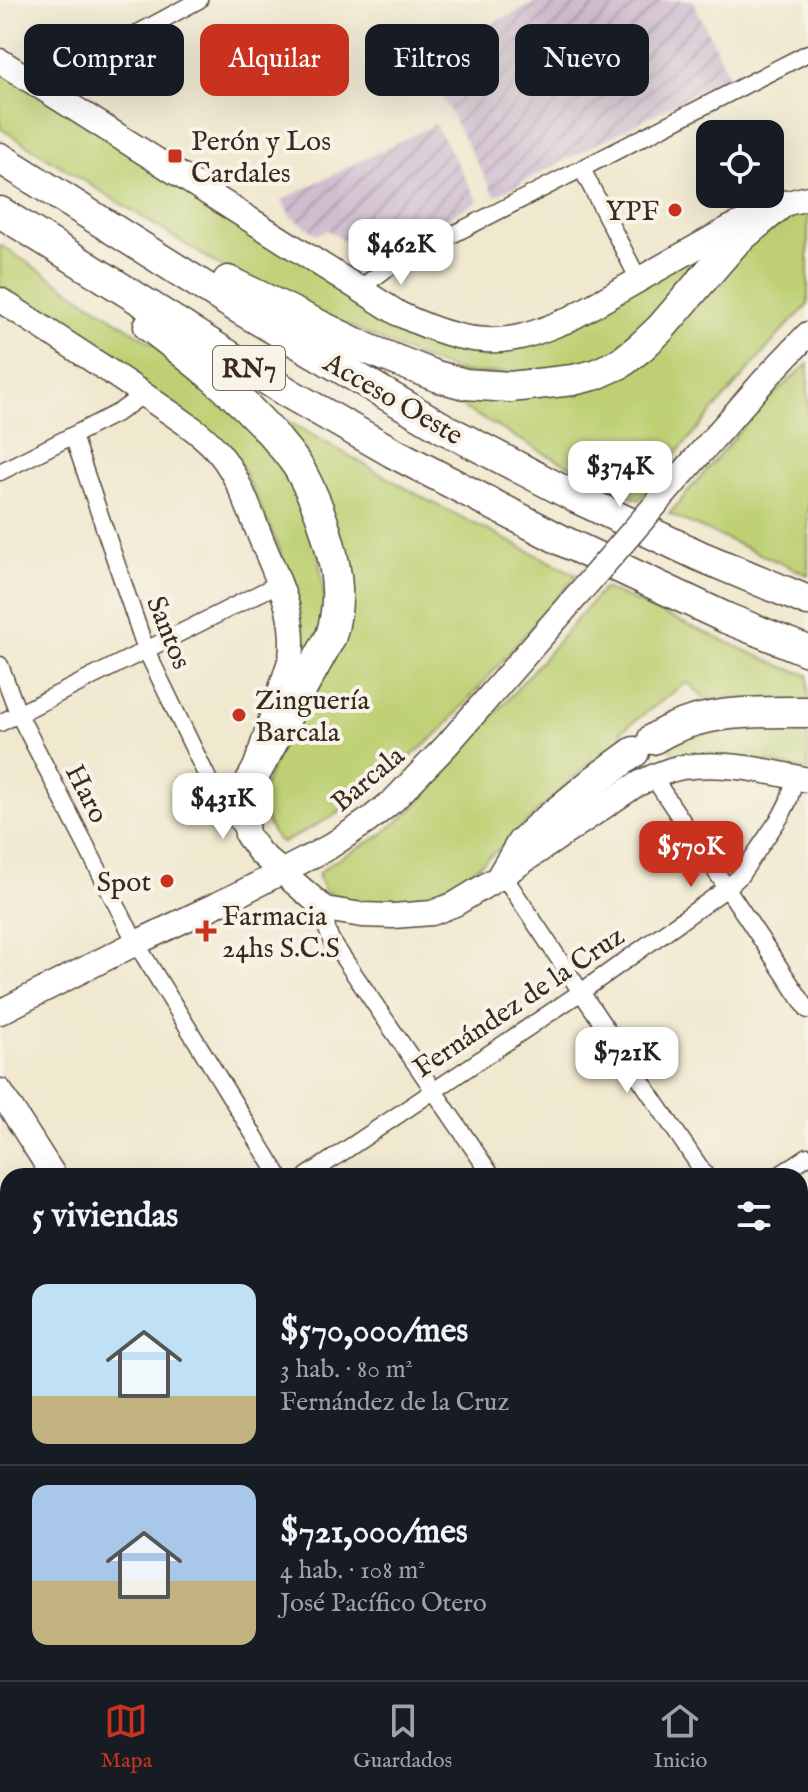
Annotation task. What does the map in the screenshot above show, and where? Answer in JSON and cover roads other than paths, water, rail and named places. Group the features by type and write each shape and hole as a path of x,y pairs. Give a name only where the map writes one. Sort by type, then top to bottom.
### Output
{"highway":[{"name":"Acceso Oeste","path":"0,158 235,306 445,429 659,537 808,601"},
{"path":"66,199 368,349 465,384 510,387 594,375 621,363 660,329 735,242 775,208"},
{"name":"Acceso Oeste","path":"0,213 290,394 392,452 563,541 726,618 808,651"},
{"path":"0,213 192,358 251,409 299,468 315,500 334,560 338,583 337,618 324,650 251,781"},
{"path":"503,875 522,843 539,827 597,779 669,729 715,716 808,712"}],"street":[{"path":"155,24 199,0"},
{"path":"359,289 389,267 808,53"},
{"path":"0,61 24,76"},
{"path":"54,96 399,314 429,329 455,336 519,338 568,320 730,228 773,208"},
{"path":"582,169 639,280"},
{"path":"784,204 808,198"},
{"path":"0,300 199,433 220,454 235,479 280,583 291,616 294,638 291,658 251,781 245,812 247,835 260,853 325,909 393,916 432,913 455,904 631,788 682,767 711,765 746,768 802,778"},
{"name":"Barcala","path":"0,1012 329,847 394,800 447,745 808,334"},
{"path":"0,472 119,412 144,394"},
{"name":"Santos","path":"73,436 146,650 213,789 247,835"},
{"path":"0,723 280,583"},
{"name":"Haro","path":"0,665 18,713 136,943 274,1168"},
{"path":"653,777 808,1010"},
{"name":"Fernández de la Cruz","path":"319,1168 581,992 727,888 740,876 781,816 802,778"},
{"path":"503,875 701,1168"},
{"path":"325,909 331,940 487,1168"},
{"path":"0,1091 49,1168"},
{"path":"790,1168 808,1156"}],"place":[{"name":"Perón y Los Cardales","path":"175,156"},
{"name":"YPF","path":"675,210"},
{"name":"Zinguería Barcala","path":"239,715"},
{"name":"Spot","path":"167,881"},
{"name":"Farmacia 24hs S.C.S","path":"206,931"}]}
